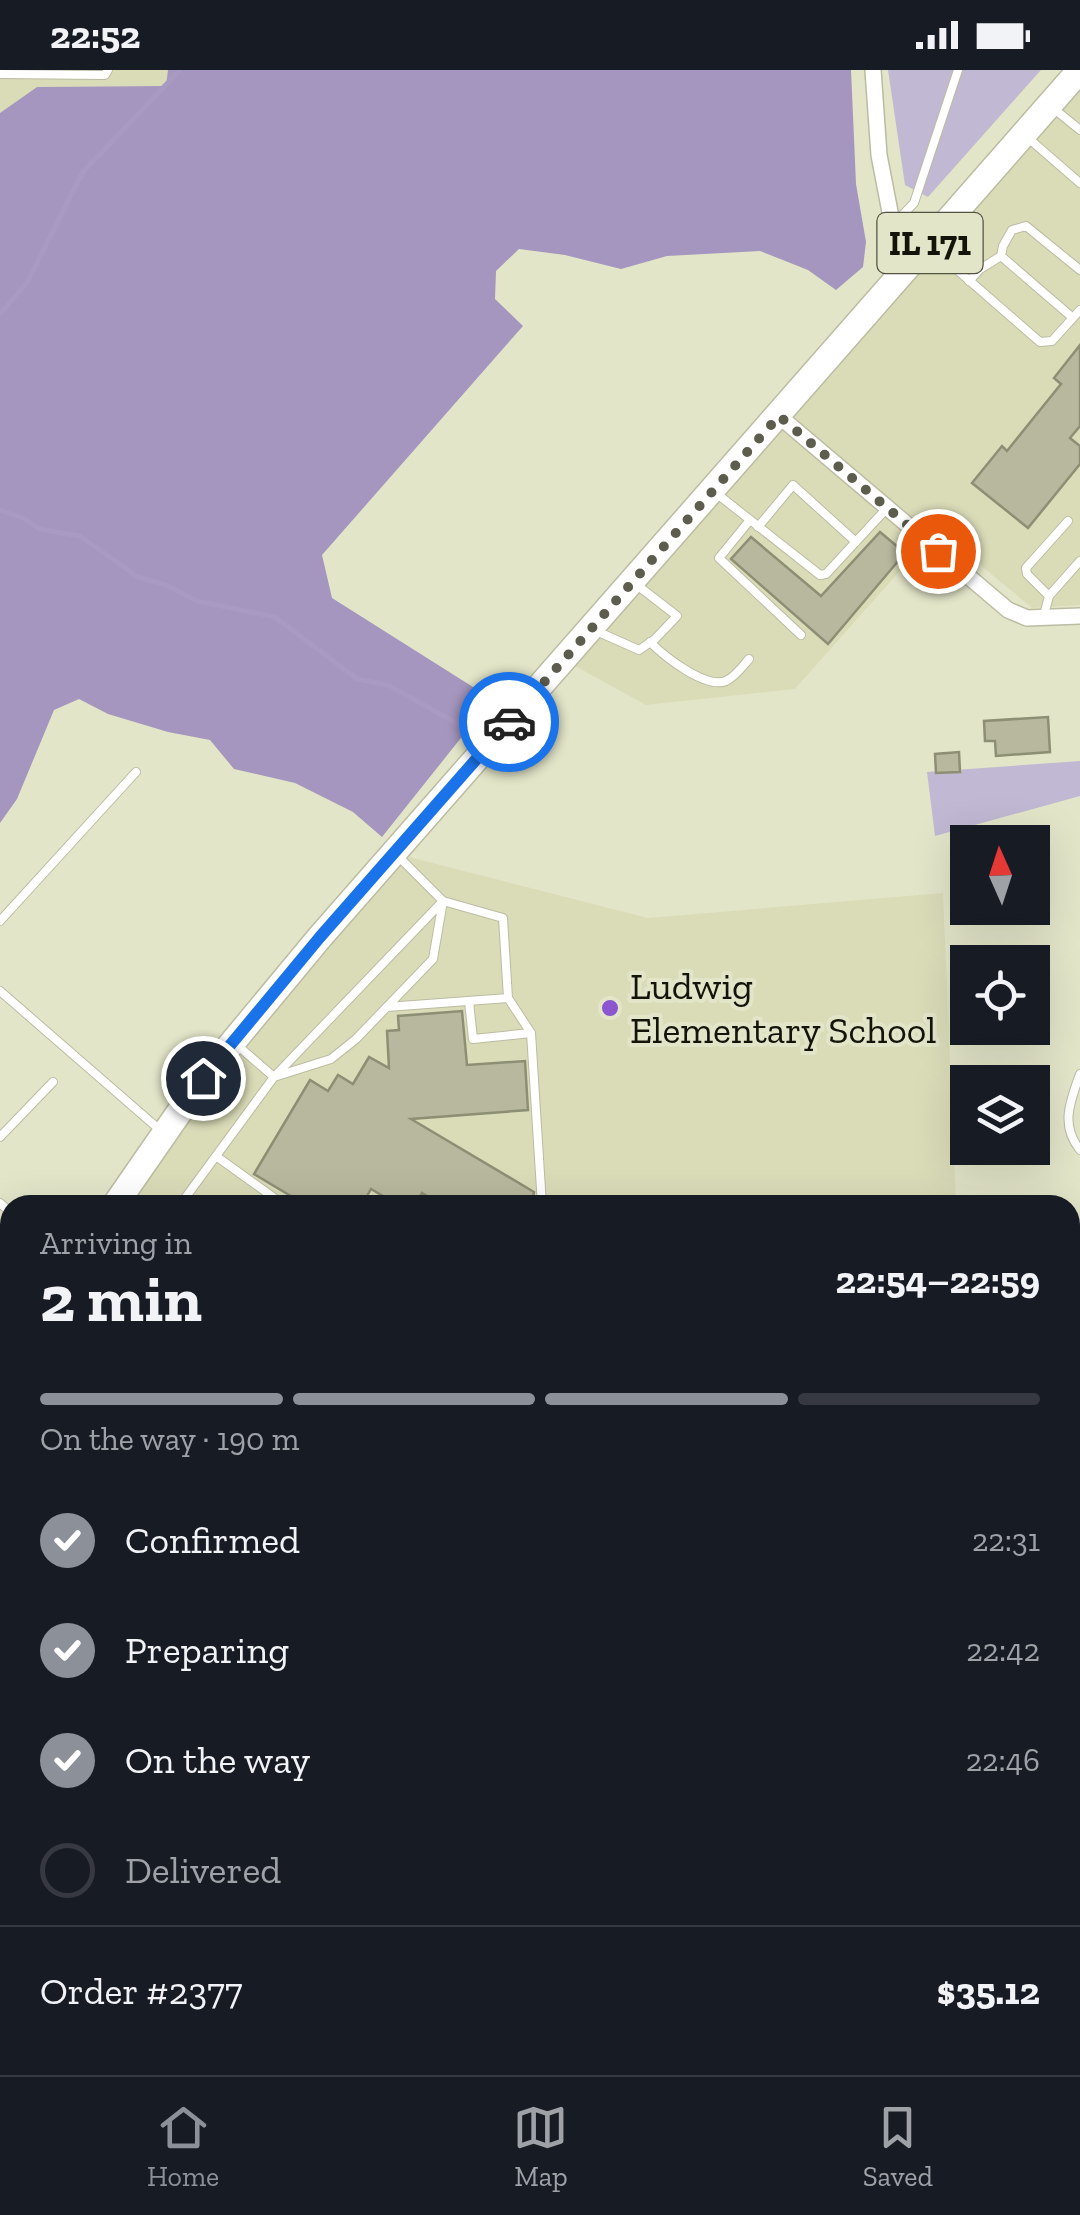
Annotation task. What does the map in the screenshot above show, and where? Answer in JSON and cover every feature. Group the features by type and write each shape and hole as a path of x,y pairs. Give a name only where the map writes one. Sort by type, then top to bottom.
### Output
{"main road":[{"name":"IL 171","path":"121,1195 232,1041 1078,77"}],"street":[{"path":"873,70 879,155 902,274"},
{"path":"779,416 1008,610 1027,618 1080,616"}],"lane":[{"path":"0,74 105,75 108,70"},
{"path":"892,226 914,203 958,70"},
{"path":"1050,105 1080,130"},
{"path":"1024,134 1080,184"},
{"path":"969,281 1001,256 1012,230 1026,226 1080,270"},
{"path":"928,245 1040,342 1052,341 1080,310"},
{"path":"1001,256 1072,318"},
{"path":"801,635 719,558 793,485 856,542"},
{"path":"714,490 820,575 826,574 888,506"},
{"path":"1049,596 1027,574 1026,568 1068,521"},
{"path":"1043,618 1049,596 1080,561"},
{"path":"592,628 639,650 677,616 633,582"},
{"path":"650,642 675,665 716,683 730,680 749,660"},
{"path":"0,921 136,772"},
{"path":"394,852 442,902 503,918 508,998 530,1033 541,1195"},
{"path":"274,1077 331,1058 387,1007 434,958 442,902"},
{"path":"187,1195 274,1077 442,902"},
{"path":"0,990 163,1133"},
{"path":"387,1007 508,998"},
{"path":"469,1001 473,1039 530,1033"},
{"path":"232,1041 274,1077"},
{"path":"1080,1074 1067,1113 1068,1128 1080,1150"},
{"path":"0,1137 53,1082"},
{"path":"216,1156 270,1195"}],"shaded area":[{"path":"0,70 168,70 167,86 37,87 0,113"},
{"path":"168,70 851,70 856,184 866,242 863,267 836,290 808,270 760,251 667,256 621,269 519,249 496,271 495,299 523,326 322,555 332,598 492,699 382,837 353,812 295,783 234,769 210,740 108,714 79,699 54,710 17,799 0,823 0,113 37,87 166,86"},
{"path":"888,70 1041,70 928,197 905,185"},
{"path":"1080,86 1080,605 1032,608 937,529 795,689 646,705 573,665"},
{"path":"1080,761 1080,796 975,825 950,825 950,832 935,836 927,772"},
{"name":"Ludwig Elementary School","path":"405,856 648,918 943,893 950,1165 954,1165 956,1195 135,1195 223,1072 324,945"}],"building":[{"path":"1080,345 1080,426 1070,438 1080,446 1080,464 1028,528 972,483 1002,446 1007,451 1061,384 1054,378"},
{"path":"880,532 905,553 828,644 731,559 751,537 821,596"},
{"path":"1048,717 1050,752 996,756 995,741 985,741 984,721"},
{"path":"959,752 960,772 936,773 935,754"},
{"path":"462,1011 467,1065 525,1061 528,1110 411,1119 533,1195 381,1195 371,1189 368,1195 289,1195 254,1174 310,1080 328,1091 338,1075 353,1084 369,1057 389,1068 387,1031 399,1030 398,1016"}],"waterway":[{"path":"0,314 28,281 83,172 180,70"},
{"path":"0,510 39,529 80,536 138,577 166,585 197,601 275,617 357,679 388,685 467,729"}],"way so far":[{"path":"509,722 779,416 938,551"}],"place":[{"name":"Ludwig Elementary School","path":"610,1008"}],"route":[{"path":"203,1078 320,937 509,722"}]}
